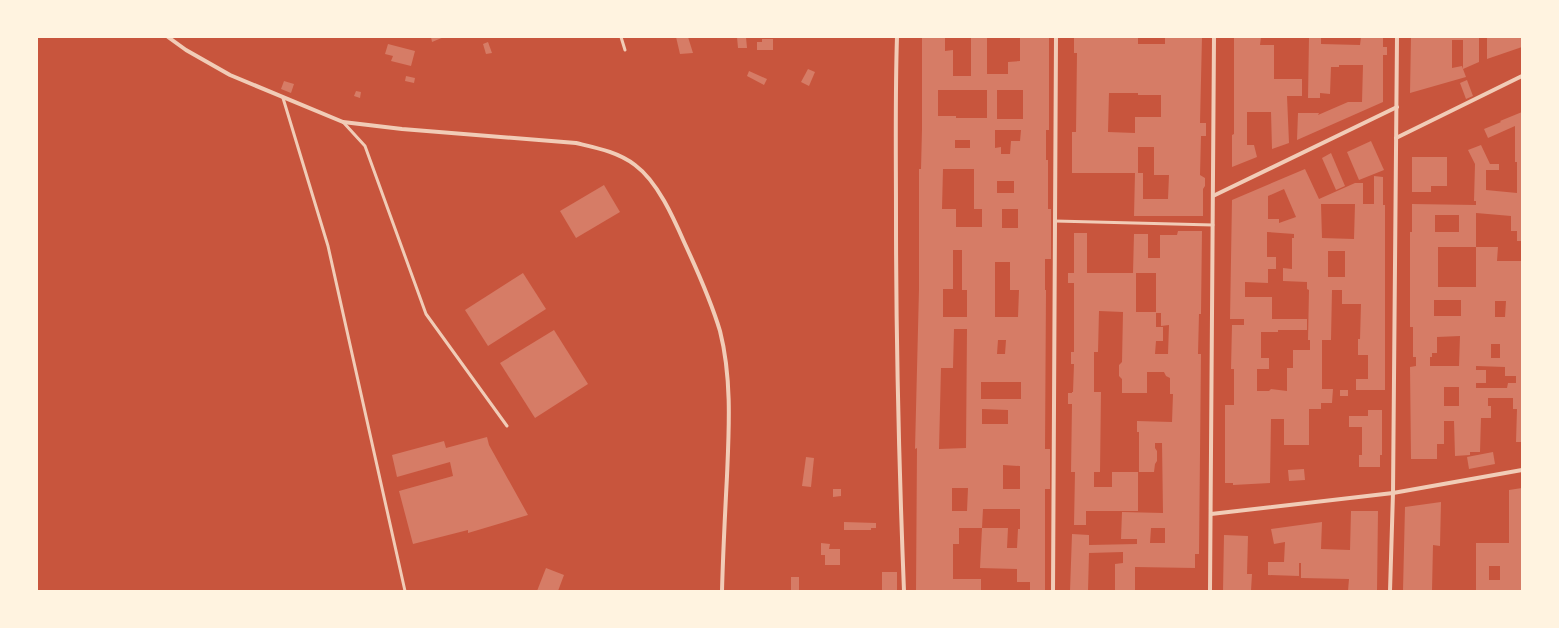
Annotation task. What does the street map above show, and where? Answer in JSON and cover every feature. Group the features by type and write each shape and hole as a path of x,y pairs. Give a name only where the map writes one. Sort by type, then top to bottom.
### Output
{"street":[{"path":"168,37 186,50 230,75 343,122 402,129 576,144 602,149 623,158 636,166 648,178 660,195 676,223 701,278 720,332 725,362 729,436 722,591"},
{"path":"897,37 895,88 896,275 900,486 904,591"},
{"path":"1053,591 1056,37"},
{"path":"1210,591 1214,37"},
{"path":"1390,591 1397,37"},
{"path":"1396,138 1522,76"},
{"path":"1213,196 1397,107"},
{"path":"1211,514 1392,493 1522,470"}],"lane":[{"path":"621,37 625,50"},
{"path":"283,98 328,246 406,591"},
{"path":"343,122 365,146 426,314 507,426"},
{"path":"1055,221 1213,225"}],"building":[{"path":"431,37 444,37 432,42"},
{"path":"676,37 688,37 693,53 680,54"},
{"path":"737,37 746,37 747,48 738,48"},
{"path":"922,37 945,37 945,51 953,50 953,76 971,76 971,37 987,37 987,74 1008,74 1008,62 1020,61 1020,37 1049,37 1049,130 1046,130 1046,160 1048,160 1048,209 1051,209 1051,259 1045,259 1045,449 1050,449 1050,489 1045,489 1045,591 1030,591 1030,582 1017,582 1017,569 980,568 982,528 959,528 959,544 953,544 953,579 981,579 981,591 916,591 917,448 915,449 919,289 919,169 921,169","holes":["938,90 987,90 987,118 956,118 956,116 938,116","997,90 1023,90 1023,119 997,119","995,130 1021,130 1020,141 1011,141 1010,154 1001,154 1001,147 995,148","955,140 970,140 970,148 955,148","943,169 974,169 974,209 982,209 982,227 956,227 956,209 942,209","997,181 1014,181 1014,193 997,193","1002,209 1018,209 1018,228 1002,228","953,250 962,250 962,290 967,290 967,317 943,317 943,289 953,289","995,262 1010,262 1010,290 1019,290 1018,317 995,317","954,329 967,329 966,448 939,449 941,368 953,368","998,340 1006,340 1005,354 997,354","981,382 1021,382 1021,399 981,399","982,409 1008,410 1008,424 982,424","1003,465 1020,466 1020,489 1003,489","952,488 968,488 967,511 952,511","983,509 1020,509 1020,529 1018,529 1017,548 1007,548 1008,528 982,528"]},
{"path":"1074,37 1138,37 1138,44 1165,44 1165,37 1202,37 1200,123 1206,123 1206,136 1201,136 1200,175 1205,178 1205,186 1203,189 1203,216 1134,216 1135,173 1072,173 1072,132 1076,132 1077,53 1074,53","holes":["1109,93 1161,95 1161,117 1135,117 1135,133 1108,132","1138,147 1154,147 1154,175 1169,175 1168,199 1143,199 1143,173 1138,173"]},
{"path":"1234,37 1261,37 1260,45 1274,45 1274,79 1302,79 1302,96 1287,96 1289,143 1272,149 1271,112 1247,112 1247,145 1254,145 1257,157 1232,167 1232,135 1234,134"},
{"path":"1309,37 1321,37 1321,44 1360,45 1361,37 1383,37 1383,47 1387,47 1387,55 1383,55 1383,102 1297,140 1298,113 1319,113 1318,115 1348,102 1362,102 1363,65 1339,65 1339,67 1331,67 1330,94 1320,93 1320,98 1308,98"},
{"path":"1411,37 1479,37 1479,62 1463,69 1466,77 1410,93","holes":["1452,40 1463,40 1463,69 1462,66 1452,68"]},
{"path":"1487,37 1522,37 1522,47 1487,59"},
{"path":"762,39 773,39 773,50 757,50 757,42 762,42"},
{"path":"488,42 492,53 486,54 483,44"},
{"path":"388,44 415,51 411,66 391,61 393,56 385,54"},
{"path":"808,69 815,72 809,86 801,82"},
{"path":"749,71 767,79 764,85 747,76"},
{"path":"406,76 415,78 414,83 405,81"},
{"path":"1467,80 1473,96 1466,99 1460,83"},
{"path":"284,81 294,84 291,93 281,89"},
{"path":"356,91 361,92 360,98 354,96"},
{"path":"1522,112 1522,241 1517,241 1517,231 1511,231 1511,216 1476,213 1476,247 1498,247 1497,261 1522,261 1522,442 1516,442 1517,409 1513,409 1513,398 1488,398 1488,406 1491,406 1491,418 1481,418 1480,452 1470,452 1470,455 1455,456 1454,421 1444,421 1444,444 1437,444 1437,459 1411,459 1410,367 1416,366 1416,357 1413,357 1413,327 1410,327 1410,232 1412,232 1412,204 1476,205 1476,201 1474,201 1475,164 1468,150 1481,145 1490,164 1499,164 1499,170 1486,170 1486,190 1517,193 1515,126 1488,138 1484,129","holes":["1435,215 1459,215 1459,232 1435,232","1438,247 1476,247 1476,287 1438,287","1434,300 1461,300 1461,316 1434,316","1495,301 1506,301 1505,317 1495,317","1460,336 1459,366 1430,366 1430,357 1432,357 1432,353 1437,353 1437,337","1491,344 1500,344 1500,358 1491,358","1476,366 1505,367 1505,376 1516,376 1516,383 1508,383 1507,388 1476,388 1476,383 1486,383 1486,370 1476,370","1444,387 1459,387 1459,406 1444,406"]},
{"path":"1371,141 1384,170 1359,180 1347,152"},
{"path":"1331,153 1345,186 1336,190 1322,158"},
{"path":"1412,157 1447,157 1447,186 1431,186 1431,192 1412,192"},
{"path":"1305,169 1319,199 1355,183 1363,183 1363,204 1374,204 1374,176 1383,177 1383,205 1385,205 1385,390 1356,390 1356,379 1368,379 1368,355 1358,355 1361,304 1342,304 1342,290 1332,290 1331,340 1322,340 1322,389 1333,389 1332,403 1321,403 1321,409 1309,409 1309,445 1284,445 1284,419 1271,419 1270,483 1233,485 1233,483 1225,483 1225,405 1234,405 1234,369 1231,369 1232,325 1244,325 1244,319 1230,319 1232,200","holes":["1284,189 1296,217 1279,223 1279,219 1268,219 1268,196","1321,204 1355,204 1354,239 1322,238","1267,232 1294,234 1294,238 1292,238 1292,269 1283,268 1283,281 1307,282 1307,289 1309,290 1308,340 1310,340 1310,350 1293,350 1293,368 1287,368 1287,391 1271,389 1269,391 1257,391 1257,369 1269,369 1269,358 1261,358 1261,332 1278,332 1278,330 1307,330 1307,319 1272,319 1272,297 1245,297 1245,282 1268,283 1268,269 1276,269 1276,257 1267,257","1328,251 1345,251 1345,277 1328,277"]},
{"path":"604,185 620,212 576,238 560,211"},
{"path":"1178,231 1202,231 1201,314 1199,314 1198,354 1201,354 1199,554 1195,554 1195,568 1135,567 1135,591 1115,591 1115,564 1123,563 1123,552 1089,553 1088,591 1070,591 1072,534 1089,535 1089,545 1137,544 1137,539 1121,539 1122,512 1163,513 1162,443 1155,443 1157,461 1154,472 1139,472 1139,432 1137,432 1137,421 1172,422 1173,394 1170,394 1170,378 1166,376 1164,372 1147,372 1147,393 1122,393 1122,379 1119,376 1119,365 1122,362 1123,312 1099,311 1098,352 1094,352 1094,392 1101,392 1100,472 1094,472 1094,487 1112,487 1112,472 1138,472 1138,511 1086,511 1086,525 1074,525 1075,472 1071,472 1072,404 1068,404 1068,393 1073,392 1074,364 1071,364 1071,352 1074,352 1074,283 1068,283 1068,273 1074,273 1074,233 1087,233 1087,273 1133,273 1134,234 1148,234 1148,258 1160,258 1160,235 1177,235","holes":["1136,273 1156,273 1156,312 1136,312","1156,313 1161,313 1161,326 1169,325 1168,354 1155,354 1156,341 1163,341 1163,327 1156,327","1151,528 1165,528 1165,543 1150,543"]},
{"path":"523,273 546,309 488,346 465,310"},
{"path":"554,330 588,384 535,418 500,363"},
{"path":"1340,390 1348,390 1348,396 1340,396"},
{"path":"1368,410 1382,410 1382,455 1380,455 1380,467 1359,467 1359,455 1362,455 1362,427 1349,427 1349,416 1368,416"},
{"path":"487,437 489,445 528,515 468,533 468,530 413,544 399,491 453,476 450,462 397,477 392,455 444,441 446,448"},
{"path":"1493,452 1495,464 1469,469 1467,457"},
{"path":"806,457 814,458 811,487 802,486"},
{"path":"1304,469 1305,480 1289,481 1288,470"},
{"path":"1522,488 1522,591 1476,591 1476,543 1509,543 1509,490","holes":["1489,566 1500,566 1500,580 1489,580"]},
{"path":"833,489 841,489 841,496 833,497"},
{"path":"1441,502 1440,546 1433,545 1432,591 1403,591 1405,507"},
{"path":"1351,511 1378,511 1377,591 1348,591 1349,579 1301,578 1301,563 1299,563 1299,576 1268,575 1268,562 1284,562 1285,542 1274,544 1271,529 1322,522 1321,549 1350,550"},
{"path":"844,522 876,523 876,528 871,528 871,530 844,530"},
{"path":"1224,535 1248,536 1247,574 1252,574 1251,591 1223,591"},
{"path":"821,543 830,544 829,549 840,549 840,565 825,565 825,555 821,555"},
{"path":"546,568 564,575 558,591 537,591"},
{"path":"882,572 897,572 897,591 882,591"},
{"path":"791,577 799,577 799,591 791,591"}]}
